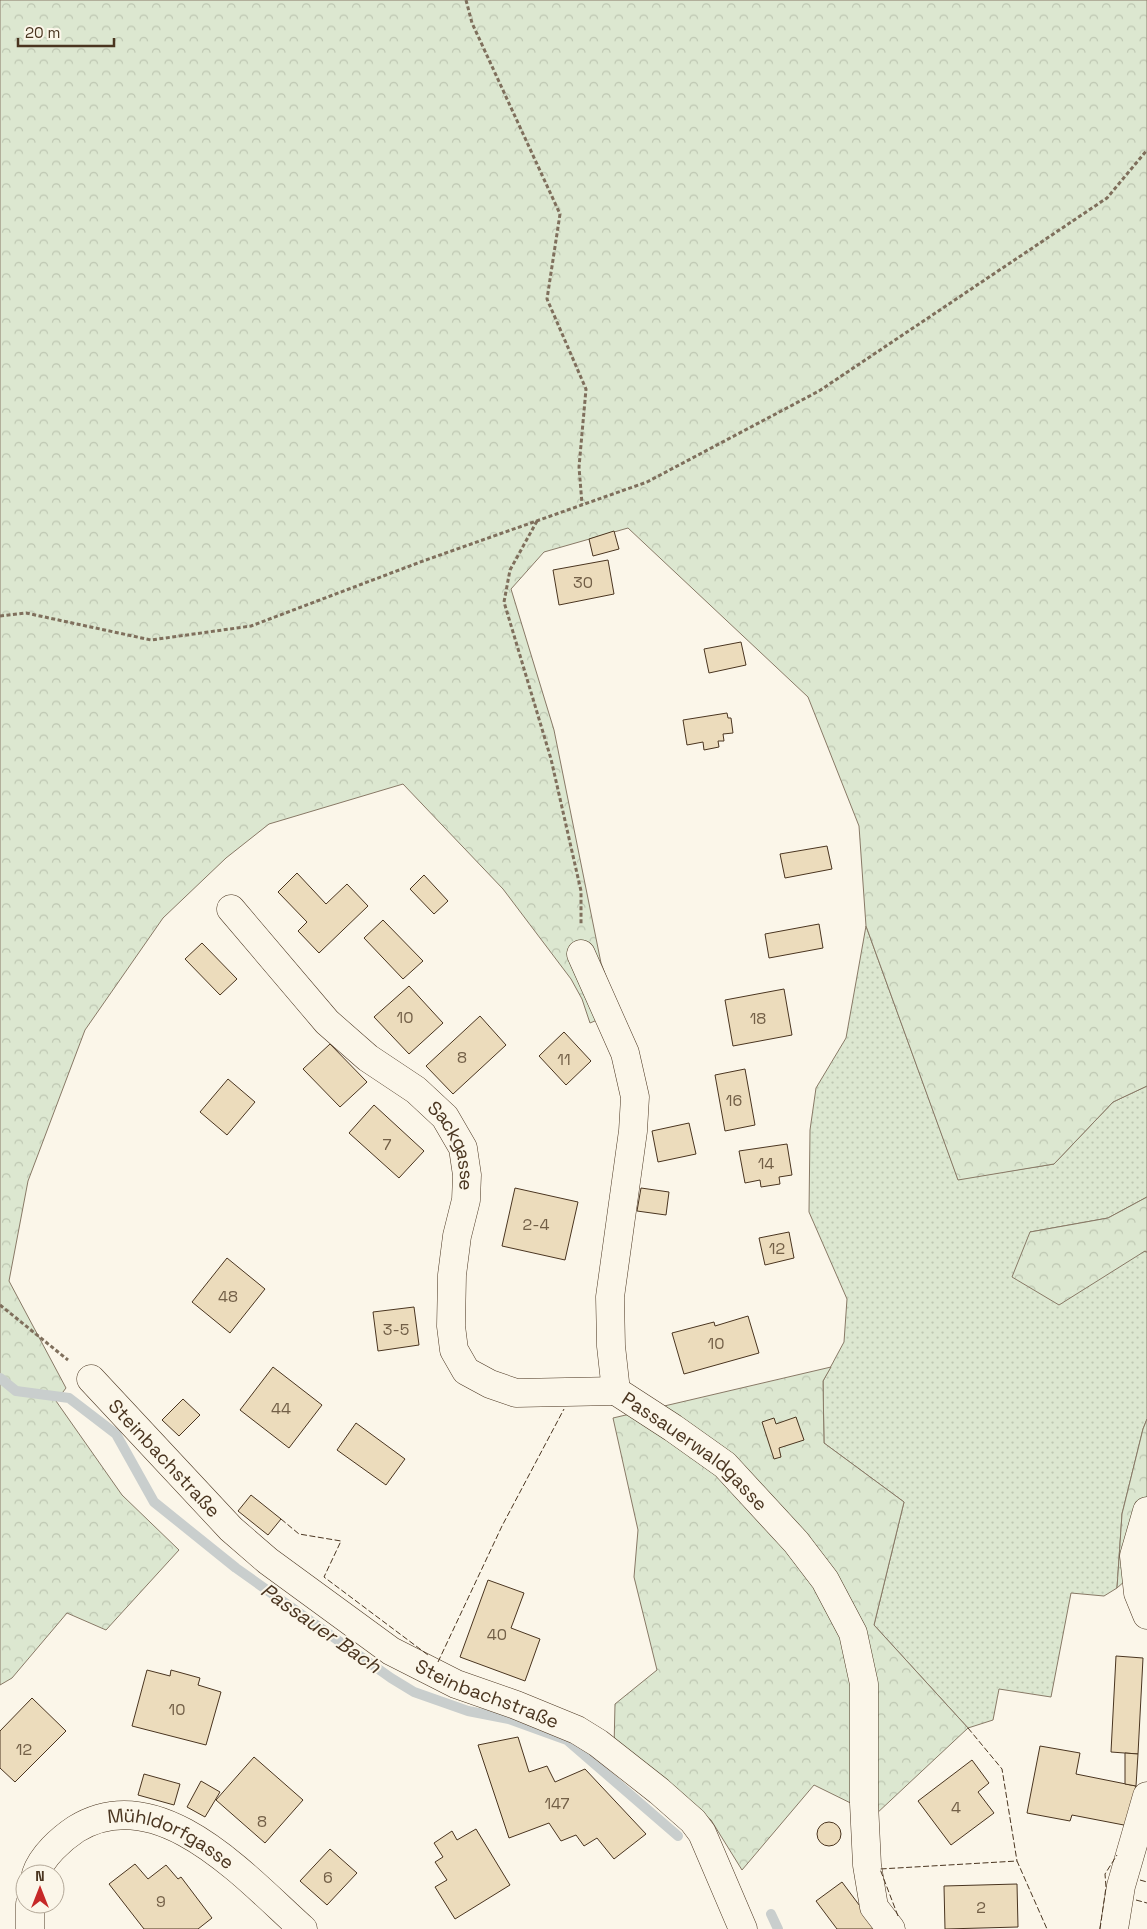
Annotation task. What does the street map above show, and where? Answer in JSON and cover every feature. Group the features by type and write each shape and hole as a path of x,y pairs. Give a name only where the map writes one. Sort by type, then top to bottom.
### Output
{"street":[{"name":"Sackgasse","path":"231,909 327,1022 368,1058 416,1090 438,1110 445,1117 463,1148 467,1175 466,1200 457,1236 452,1274 451,1326 454,1350 466,1371 490,1384 516,1393 616,1391"},
{"name":"Passauerwaldgasse","path":"581,954 625,1053 635,1097 633,1131 610,1297 611,1346 616,1391 726,1465 796,1542 814,1565 825,1580 853,1633 864,1684 864,1803 867,1865 874,1906 891,1929"},
{"name":"Steinbachstraße","path":"91,1379 231,1528 268,1561 391,1651 456,1684 516,1705 577,1730 598,1743 659,1791 692,1821 702,1833 743,1929"},
{"path":"1147,1511 1134,1556 1138,1594 1147,1615"},
{"path":"1114,1929 1121,1886 1147,1796"},
{"name":"Mühldorfgasse","path":"42,1864 52,1849 68,1835 89,1822 126,1815 159,1821 177,1828 218,1854 303,1929"},
{"path":"30,1914 30,1929"}],"path":[{"path":"466,0 472,23 560,214 546,299 586,389 579,467 582,504"},
{"path":"0,616 26,612 151,640 251,626 423,561 647,482 819,391 1107,198 1147,150"},
{"path":"537,521 510,570 504,602 551,759 581,891 581,954"},
{"path":"0,1305 91,1379"}],"green space":[{"path":"0,0 1147,0 1147,1086 1113,1102 1054,1164 958,1180 866,926 859,826 808,697 628,528 544,552 511,589 554,730 601,963 619,1011 590,1023 582,999 571,979 503,889 403,784 269,824 226,858 163,918 85,1030 28,1181 9,1281 66,1388 56,1401 122,1495 179,1550 106,1630 67,1613 12,1678 0,1685"},
{"path":"866,926 958,1179 1054,1164 1113,1102 1147,1086 1147,1197 1108,1218 1030,1232 1147,1252 1147,1419 1122,1514 1117,1588 1104,1596 1071,1593 1051,1697 999,1689 993,1720 968,1728 874,1625 904,1502 824,1443 823,1381 844,1342 847,1299 809,1212 810,1130 816,1088 846,1038"},
{"path":"1147,1197 1147,1252 1145,1251 1059,1305 1012,1277 1030,1232 1108,1218"},
{"path":"831,1367 823,1381 824,1443 904,1502 874,1625 968,1728 875,1815 814,1785 742,1870 711,1820 614,1748 615,1704 657,1670 634,1577 638,1530 613,1418"},
{"path":"1147,1419 1147,1569 1144,1564 1117,1588 1122,1514"}],"building":[{"path":"614,531 619,549 593,556 589,539"},
{"path":"608,560 614,594 559,605 553,570"},
{"path":"741,642 746,665 709,673 704,649"},
{"path":"727,713 728,718 731,718 733,733 723,734 724,741 718,741 719,747 704,750 703,742 687,745 683,720"},
{"path":"827,846 832,869 785,878 780,854"},
{"path":"297,873 326,904 347,884 368,906 319,953 298,931 307,922 278,892"},
{"path":"424,875 448,901 434,914 410,889"},
{"path":"383,920 423,961 403,979 364,938"},
{"path":"819,924 823,948 769,958 765,934"},
{"path":"202,943 237,979 220,995 185,959"},
{"path":"409,986 443,1023 409,1054 374,1017"},
{"path":"784,989 792,1035 733,1046 725,1000"},
{"path":"480,1016 506,1045 453,1094 426,1066"},
{"path":"564,1032 591,1061 566,1085 539,1056"},
{"path":"330,1044 367,1082 340,1107 303,1069"},
{"path":"745,1069 755,1125 725,1131 715,1075"},
{"path":"228,1079 255,1102 227,1135 200,1112"},
{"path":"374,1105 424,1151 399,1178 349,1133"},
{"path":"689,1123 696,1154 658,1162 652,1131"},
{"path":"787,1144 792,1175 779,1177 780,1184 761,1187 760,1180 745,1183 739,1151"},
{"path":"515,1188 578,1202 565,1260 502,1246"},
{"path":"641,1188 669,1192 666,1215 637,1211"},
{"path":"789,1232 794,1258 765,1265 759,1238"},
{"path":"227,1258 265,1289 230,1333 192,1302"},
{"path":"414,1307 419,1345 378,1351 373,1312"},
{"path":"748,1316 759,1353 684,1374 672,1333 714,1322 715,1326"},
{"path":"273,1367 322,1405 289,1448 240,1410"},
{"path":"183,1399 200,1415 179,1436 162,1420"},
{"path":"796,1417 804,1440 779,1448 781,1457 774,1459 762,1422 774,1418 776,1424"},
{"path":"356,1423 405,1459 386,1485 337,1450"},
{"path":"251,1495 281,1519 268,1535 238,1511"},
{"path":"488,1580 524,1593 511,1628 540,1639 525,1681 460,1657"},
{"path":"1116,1656 1143,1658 1138,1754 1111,1752"},
{"path":"147,1670 170,1676 171,1670 200,1678 198,1685 221,1692 206,1745 132,1726"},
{"path":"32,1698 66,1731 15,1782 0,1768 0,1731"},
{"path":"518,1737 529,1772 547,1766 555,1782 585,1769 646,1834 614,1859 597,1838 584,1846 576,1835 561,1841 549,1823 509,1838 478,1745"},
{"path":"1040,1746 1080,1753 1076,1774 1136,1786 1129,1826 1072,1815 1070,1821 1027,1813"},
{"path":"1125,1753 1138,1754 1136,1786 1125,1784"},
{"path":"254,1757 303,1800 265,1843 216,1800"},
{"path":"972,1760 989,1783 978,1792 994,1813 951,1845 918,1801"},
{"path":"144,1774 180,1784 174,1805 138,1795"},
{"path":"201,1781 220,1792 205,1817 187,1807"},
{"path":"829,1822 834,1823 840,1829 840,1839 834,1845 829,1846 824,1845 818,1839 817,1834 818,1829 824,1823"},
{"path":"476,1829 510,1885 455,1919 435,1887 447,1880 435,1862 443,1857 434,1843 452,1831 457,1840"},
{"path":"330,1849 357,1873 327,1905 300,1881"},
{"path":"135,1864 148,1879 166,1865 178,1879 181,1877 212,1918 198,1929 144,1929 109,1884"},
{"path":"842,1882 877,1929 837,1929 816,1901"},
{"path":"1017,1884 1018,1927 945,1929 944,1886"}],"waterway":[{"name":"Passauer Bach","path":"0,1378 16,1391 69,1398 116,1434 154,1502 236,1568 391,1678 414,1692 468,1711 509,1719 567,1740 678,1836"},
{"name":"Passauer Bach","path":"771,1914 778,1929"}],"fence":[{"path":"438,1662 502,1526 564,1409"},
{"path":"281,1519 299,1534 341,1541 324,1577 428,1655"},
{"path":"968,1728 1002,1769 1017,1861"},
{"path":"1100,1929 1106,1887 1105,1874 1117,1855"},
{"path":"898,1916 880,1869 1017,1861 1047,1929"},
{"path":"1140,1880 1147,1882"},
{"path":"1136,1900 1147,1903"}]}
